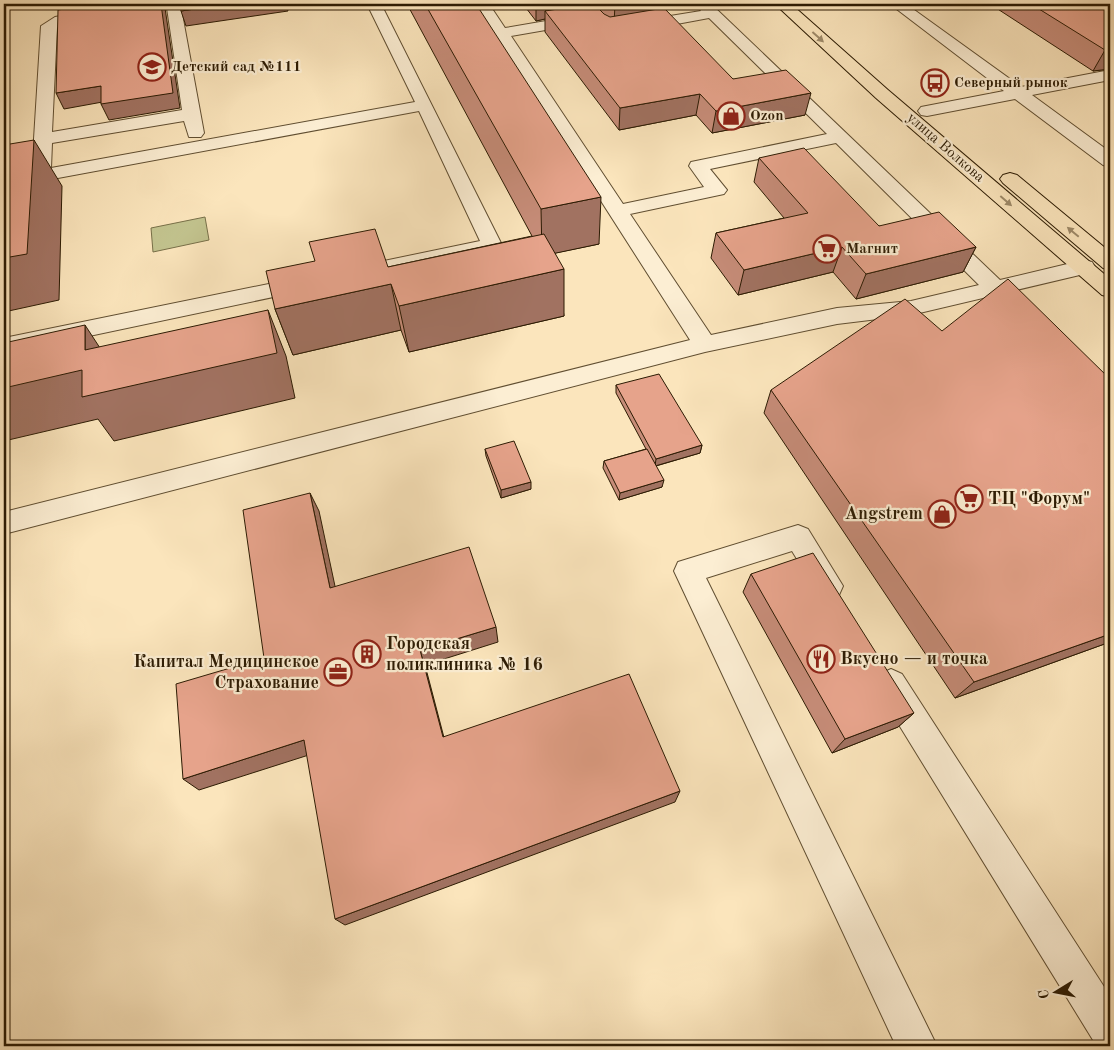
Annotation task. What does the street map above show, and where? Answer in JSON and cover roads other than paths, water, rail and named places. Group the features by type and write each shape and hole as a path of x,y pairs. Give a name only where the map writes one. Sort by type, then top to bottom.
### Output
{"main road":[{"name":"улица Волкова","path":"782,4 882,94 1102,261"},
{"name":"улица Волкова","path":"804,4 945,125"},
{"name":"улица Волкова","path":"1000,171 1102,261 1110,290"}],"lane":[{"path":"41,175 49,26 60,20 100,14 104,10 104,4"},
{"path":"4,346 492,246 425,105 374,4"},
{"path":"482,4 705,344"},
{"path":"897,4 1110,161"},
{"path":"174,8 198,147"},
{"path":"628,28 708,9 995,288"},
{"path":"501,32 598,17"},
{"path":"927,111 1110,75"},
{"path":"4,182 425,105"},
{"path":"43,140 192,114"},
{"path":"618,211 717,190 698,166 840,137"},
{"path":"4,522 705,344 837,316 911,308 1102,261"},
{"path":"845,611 798,537 688,571 915,1046"},
{"path":"876,660 1110,1031"}],"place":[{"name":"Детский сад №111","path":"152,67"},
{"name":"Северный рынок","path":"935,83"},
{"name":"Ozon","path":"731,116"},
{"name":"Магнит","path":"827,249"},
{"name":"ТЦ \"Форум\"","path":"969,499"},
{"name":"Angstrem","path":"942,514"},
{"name":"Городская поликлиника № 16","path":"367,654"},
{"name":"Вкусно — и точка","path":"821,659"},
{"name":"Капитал Медицинское Страхование","path":"338,672"}]}
